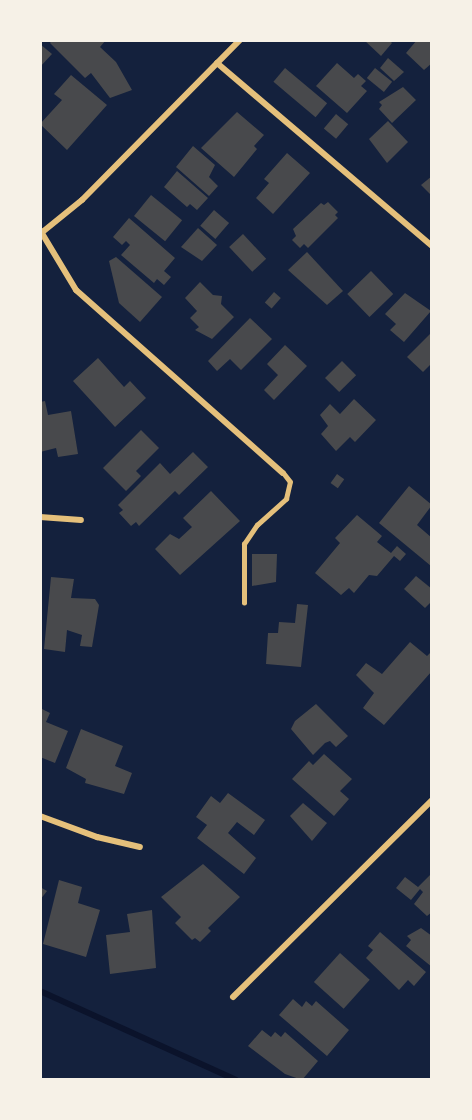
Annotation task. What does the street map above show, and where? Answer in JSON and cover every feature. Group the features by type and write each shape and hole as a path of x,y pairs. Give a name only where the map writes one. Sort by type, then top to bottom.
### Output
{"street":[{"path":"240,40 82,200 41,232 76,290 283,473"},
{"path":"217,63 432,246"},
{"path":"40,517 81,520"},
{"path":"233,997 432,800"},
{"path":"40,816 97,837 140,847"}],"lane":[{"path":"244,603 244,544 256,525 286,499 290,482 283,473"}],"building":[{"path":"52,40 106,40 100,47 116,62 132,90 110,98 91,73 85,78 50,43"},
{"path":"364,40 389,40 392,43 381,56"},
{"path":"417,40 432,40 432,63 424,70 406,53"},
{"path":"40,44 52,54 40,67"},
{"path":"388,58 404,72 394,81 380,68"},
{"path":"337,63 354,78 358,74 366,81 361,86 367,91 347,113 316,86"},
{"path":"285,68 327,103 316,117 273,82"},
{"path":"375,68 392,82 384,92 367,78"},
{"path":"71,75 107,105 67,150 40,124 62,100 54,94"},
{"path":"403,87 416,100 392,123 379,109 382,105 379,102"},
{"path":"237,112 264,135 254,146 257,149 234,177 201,148"},
{"path":"336,114 348,124 336,139 324,129"},
{"path":"388,121 408,142 387,163 369,139"},
{"path":"193,146 215,165 209,177 218,186 209,196 176,167"},
{"path":"287,153 310,173 273,214 256,198 269,183 264,179"},
{"path":"177,171 208,198 197,210 190,204 187,207 164,187"},
{"path":"432,176 432,196 421,185"},
{"path":"151,195 182,220 165,241 134,216"},
{"path":"328,202 338,212 335,215 338,218 308,248 304,244 300,248 292,240 296,236 293,229 321,203 324,205"},
{"path":"214,210 229,223 215,239 200,226"},
{"path":"129,218 175,258 164,271 171,277 164,285 157,279 154,283 121,255 130,245 126,241 122,245 113,237"},
{"path":"198,228 217,245 202,261 181,247"},
{"path":"243,234 266,259 252,272 229,247"},
{"path":"307,252 343,291 327,305 288,270"},
{"path":"116,257 162,297 140,322 119,303 109,261"},
{"path":"371,271 393,294 369,317 347,294"},
{"path":"200,282 213,295 222,296 221,304 234,317 212,339 195,330 199,327 190,318 197,311 185,298"},
{"path":"274,292 281,298 272,308 265,303"},
{"path":"405,293 431,311 404,342 390,330 396,324 385,314"},
{"path":"250,318 272,339 241,370 230,359 217,371 208,361"},
{"path":"432,332 432,363 423,372 407,357"},
{"path":"285,345 307,366 274,400 264,390 278,375 267,364"},
{"path":"98,358 124,387 130,381 146,398 115,427 73,381"},
{"path":"342,361 356,375 339,392 325,378"},
{"path":"354,399 376,420 355,442 350,437 336,451 321,434 328,426 320,415 330,404 340,414"},
{"path":"45,401 48,415 71,411 78,454 58,457 56,448 40,452 40,402"},
{"path":"141,430 159,448 136,471 141,476 126,491 103,468"},
{"path":"193,452 208,467 179,495 175,491 139,526 136,522 131,526 119,513 123,510 118,505 160,463 170,474"},
{"path":"337,474 344,479 338,488 331,483"},
{"path":"409,486 432,505 417,525 432,538 432,572 431,566 379,523"},
{"path":"211,491 240,521 180,575 155,549 170,534 179,539 192,527 183,518"},
{"path":"357,515 382,536 377,542 391,553 397,546 406,554 400,561 394,556 377,576 369,575 354,593 349,588 341,595 315,573 340,543 335,538"},
{"path":"252,554 277,554 276,582 252,586"},
{"path":"416,576 432,589 432,601 425,608 404,589"},
{"path":"51,577 74,579 71,598 95,599 99,605 92,647 80,646 82,635 67,630 65,652 44,649"},
{"path":"297,604 308,605 301,667 266,664 268,633 278,633 279,622 295,623"},
{"path":"410,642 427,656 432,651 432,671 384,725 363,708 374,693 356,675 366,663 382,674"},
{"path":"316,704 348,736 336,747 330,741 325,743 313,755 291,729 295,721"},
{"path":"40,708 50,713 46,722 68,731 55,763 40,757"},
{"path":"81,729 123,746 115,766 132,773 124,794 85,783 86,779 66,768"},
{"path":"324,754 352,779 340,791 349,799 334,816 292,779 309,761 313,765"},
{"path":"228,793 265,820 254,835 237,822 228,833 256,858 244,874 197,838 207,825 196,817 211,796 220,803"},
{"path":"303,803 327,823 312,841 290,816"},
{"path":"203,864 240,897 208,928 211,931 200,942 195,938 192,940 175,923 181,917 161,897"},
{"path":"432,873 432,912 427,916 414,904 423,892 420,889 411,900 396,888 405,877 418,887"},
{"path":"59,880 82,887 78,903 100,910 86,957 43,944"},
{"path":"40,887 47,891 40,900"},
{"path":"152,910 156,968 110,974 106,935 130,932 127,914"},
{"path":"421,928 432,936 432,967 406,946 411,940 407,936"},
{"path":"380,932 426,972 414,986 408,980 399,990 366,958 373,950 368,946"},
{"path":"340,953 370,980 344,1009 314,982"},
{"path":"293,999 302,1007 306,1001 312,1006 316,1001 349,1030 327,1056 279,1015"},
{"path":"262,1030 271,1037 275,1032 281,1037 285,1032 318,1061 302,1080 285,1074 248,1046"}],"waterway":[{"path":"40,991 236,1080"}]}
